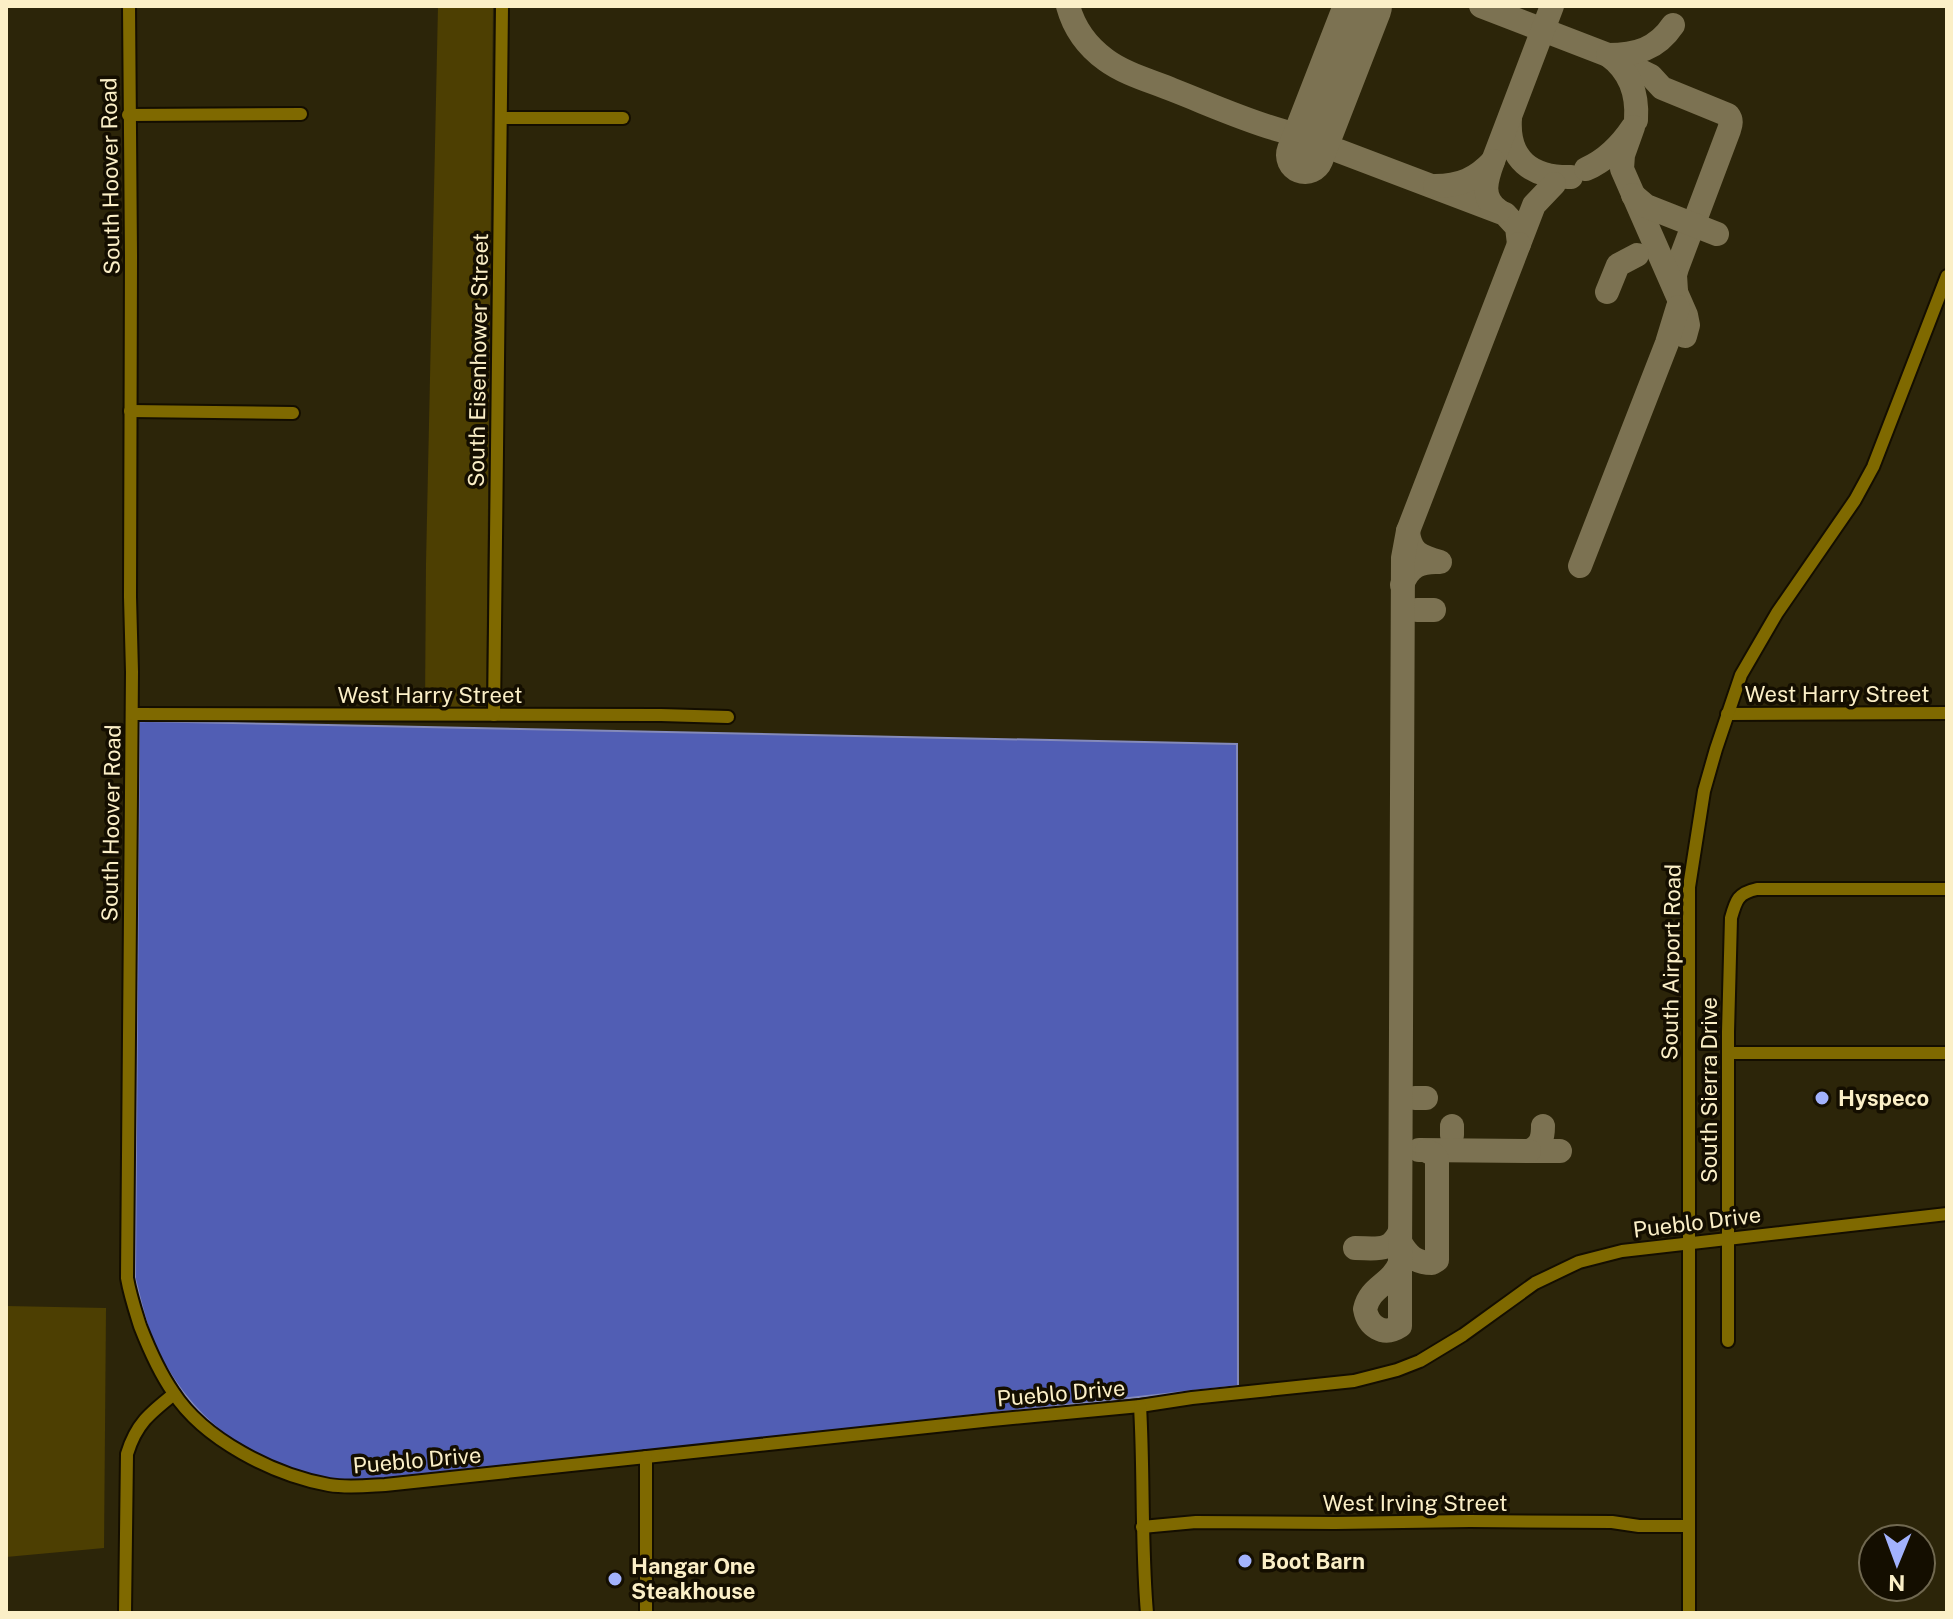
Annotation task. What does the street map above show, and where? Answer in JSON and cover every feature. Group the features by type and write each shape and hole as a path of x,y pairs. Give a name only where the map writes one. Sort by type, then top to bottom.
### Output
{"street":[{"name":"South Hoover Road","path":"129,6 132,714 127,1278 149,1349 174,1394"},
{"name":"South Eisenhower Street","path":"494,715 502,6"},
{"path":"128,115 301,114"},
{"path":"501,118 623,118"},
{"name":"South Airport Road","path":"1689,1613 1689,887 1704,791 1741,675 1804,573 1855,500 1873,467 1947,276"},
{"path":"130,411 293,413"},
{"name":"West Harry Street","path":"1727,714 1947,713"},
{"name":"West Harry Street","path":"132,714 728,717"},
{"name":"South Sierra Drive","path":"1728,1341 1728,1053 1731,918 1735,903 1745,892 1771,888 1947,889"},
{"path":"1728,1053 1947,1053"},
{"name":"Pueblo Drive","path":"174,1394 200,1422 226,1443 248,1457 292,1476 331,1485 385,1485 1354,1381 1397,1370 1441,1350 1535,1283 1579,1262 1622,1251 1947,1214"},
{"path":"125,1613 127,1454 136,1430 149,1414 174,1394"},
{"path":"1140,1406 1147,1613"},
{"path":"646,1457 646,1613"},
{"name":"West Irving Street","path":"1142,1527 1196,1522 1470,1521 1689,1526"}],"shaded area":[{"path":"438,6 493,6 486,707 425,709 426,564"},
{"path":"6,1306 106,1308 104,1548 6,1557"}],"water":[{"path":"139,721 1237,744 1238,1386 360,1483 295,1471 240,1445 215,1427 173,1379 152,1341 135,1279"}],"taxiway":[{"path":"1068,6 1082,36 1113,65 1283,131"},
{"path":"1481,6 1608,55 1651,76 1662,88 1728,115 1731,122 1729,130 1677,268 1676,291"},
{"path":"1493,161 1552,6"},
{"path":"1636,120 1631,83 1622,68 1608,55 1645,49 1660,40 1673,25"},
{"path":"1510,118 1513,145 1525,164 1545,174 1571,177"},
{"path":"1586,169 1613,151 1633,127 1623,155 1622,169 1686,315 1688,325 1685,336"},
{"path":"1339,151 1505,214 1517,227 1519,244 1534,205 1554,184"},
{"path":"1435,186 1467,180 1493,161 1486,188 1489,200 1499,211"},
{"path":"1633,195 1646,206 1717,234"},
{"path":"1400,1263 1400,1326 1382,1330 1373,1325 1365,1309 1371,1295 1400,1263 1403,558 1408,531 1519,244"},
{"path":"1607,292 1618,265 1637,255"},
{"path":"1580,566 1667,343 1678,307"},
{"path":"1402,585 1416,566 1440,562 1417,552 1408,531"},
{"path":"1417,610 1434,610"},
{"path":"1415,1098 1426,1098"},
{"path":"1452,1126 1452,1135"},
{"path":"1543,1126 1540,1141 1529,1151 1560,1151"},
{"path":"1419,1150 1529,1151"},
{"path":"1400,1242 1417,1260 1426,1263 1437,1260 1437,1159 1427,1151"},
{"path":"1355,1248 1387,1246 1400,1231"}],"runway":[{"path":"1305,155 1363,6"}],"place":[{"name":"Hyspeco","path":"1822,1098"},
{"name":"Boot Barn","path":"1245,1561"},
{"name":"Hangar One Steakhouse","path":"615,1579"}]}
